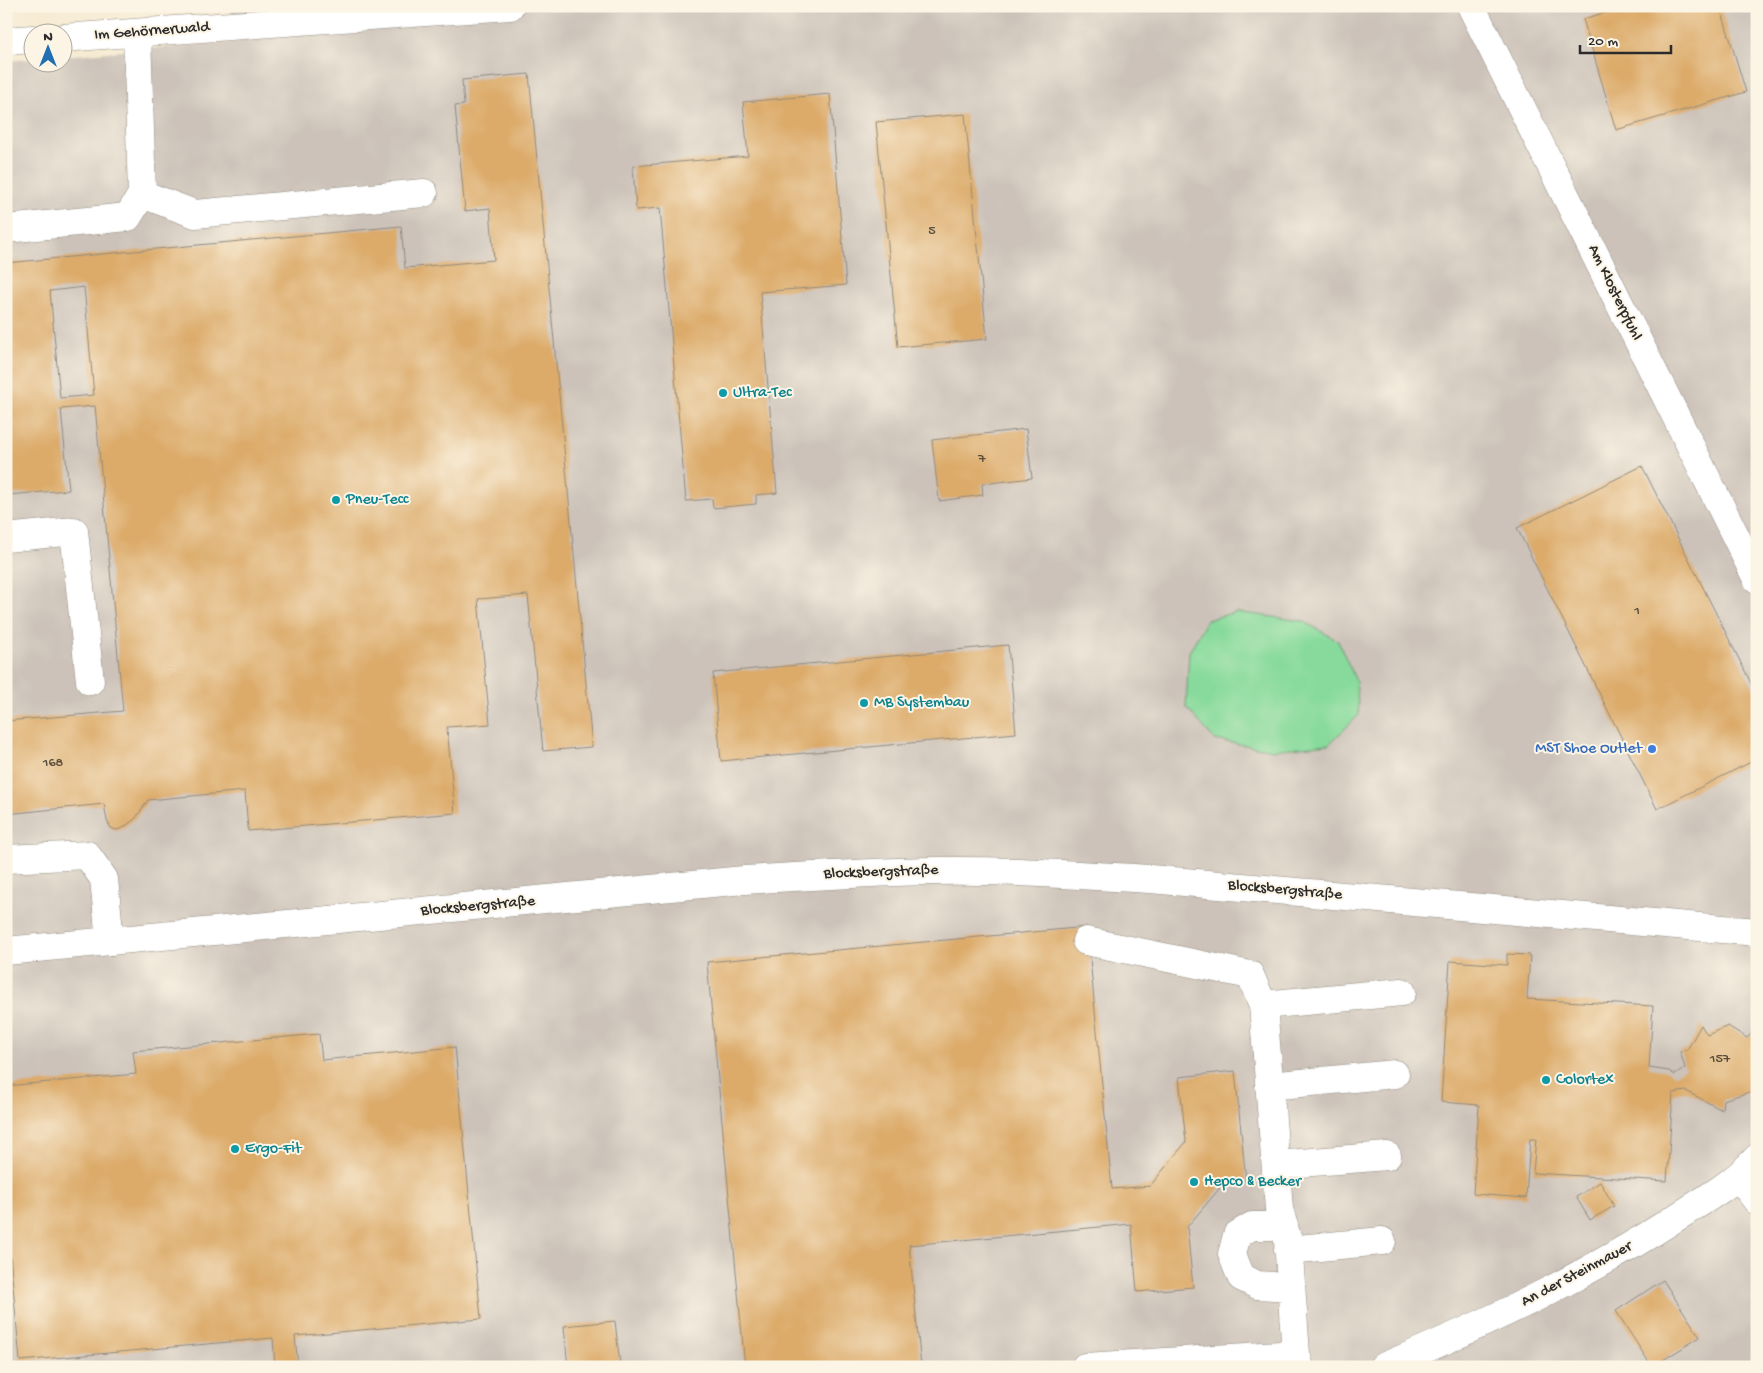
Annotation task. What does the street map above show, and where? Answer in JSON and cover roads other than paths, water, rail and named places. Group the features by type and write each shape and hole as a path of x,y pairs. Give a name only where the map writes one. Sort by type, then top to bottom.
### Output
{"main road":[{"name":"Im Gehörnerwald","path":"72,37 137,34 254,15 510,6"},
{"name":"Am Klosterpfuhl","path":"1471,6 1757,579"},
{"path":"6,229 128,217 142,194 137,34"},
{"path":"6,40 22,39"},
{"path":"142,194 195,214 424,193"},
{"path":"6,538 74,531 90,681"},
{"path":"6,859 87,855 104,878 110,941"},
{"name":"Blocksbergstraße","path":"6,951 744,880 853,873 939,871 1150,878 1757,932"},
{"path":"1085,1367 1298,1360 1286,1238 1279,1209 1263,1005 1250,975 1086,941"},
{"path":"1263,1005 1402,992"},
{"path":"1270,1086 1395,1074"},
{"path":"1276,1165 1387,1156"},
{"path":"1748,1168 1757,1201"},
{"name":"An der Steinmauer","path":"1382,1367 1505,1313 1630,1247 1748,1168"},
{"path":"1291,1287 1258,1285 1241,1277 1232,1254 1236,1234 1252,1226 1286,1238 1382,1241"}],"place":[{"name":"Ultra-Tec","path":"723,393"},
{"name":"Pneu-Tecc","path":"336,500"},
{"name":"MB Systembau","path":"864,703"},
{"name":"MST Shoe Outlet","path":"1652,749"},
{"name":"Colortex","path":"1546,1080"},
{"name":"Ergo-Fit","path":"235,1149"},
{"name":"Hepco & Becker","path":"1194,1182"}]}
